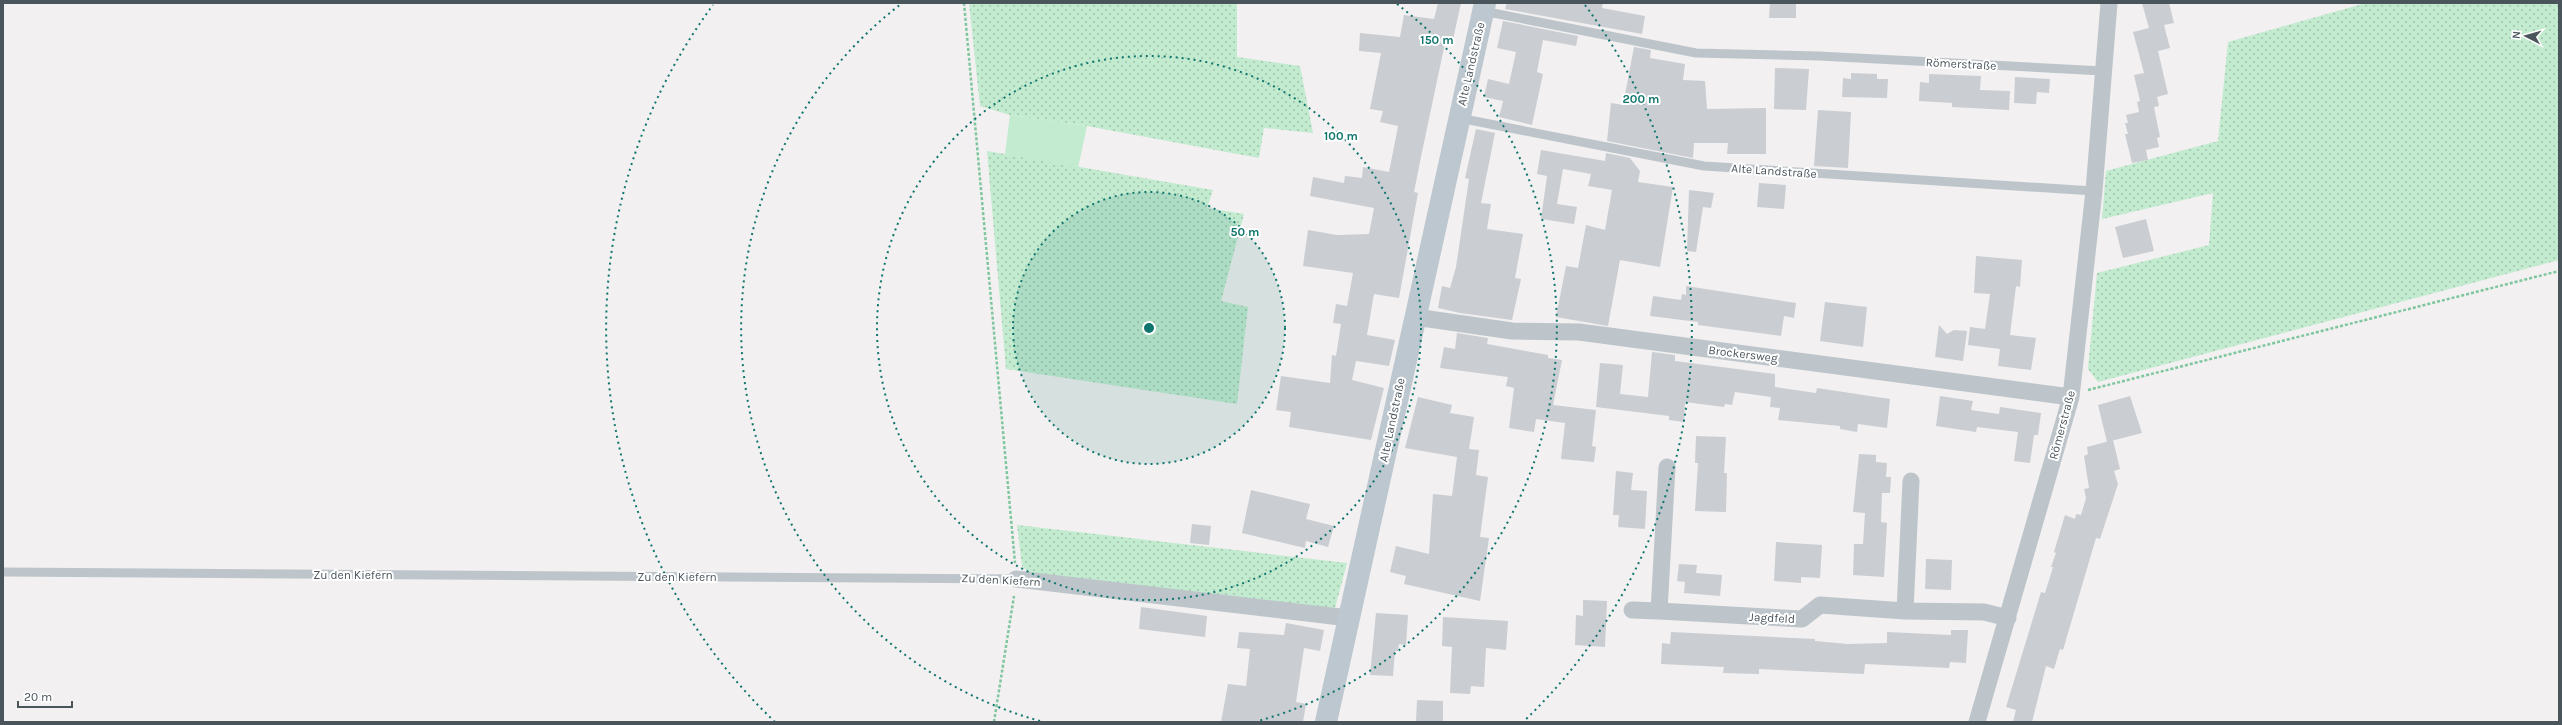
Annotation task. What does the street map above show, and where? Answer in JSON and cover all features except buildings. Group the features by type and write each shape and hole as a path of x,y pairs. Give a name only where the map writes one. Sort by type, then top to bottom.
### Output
{"main road":[{"name":"Alte Landstraße","path":"1326,722 1484,7"}],"street":[{"name":"Römerstraße","path":"1977,722 2071,397 2094,192 2109,3"},
{"name":"Brockersweg","path":"1415,317 1512,331 1579,332 2071,397"},
{"path":"1659,611 1667,467"},
{"path":"1905,611 1911,481"},
{"name":"Zu den Kiefern","path":"1016,579 1349,618"},
{"name":"Jagdfeld","path":"1632,610 1802,619 1820,605 1905,611 1984,612 2008,618"}],"lane":[{"name":"Alte Landstraße","path":"1484,7 1696,53 1819,56"},
{"name":"Römerstraße","path":"1819,56 2103,71"},
{"name":"Alte Landstraße","path":"1459,118 1704,166 2094,192"},
{"name":"Zu den Kiefern","path":"3,572 1016,579"}],"path":[{"path":"964,3 1016,579 994,722"},
{"path":"2071,397 2092,388 2559,271"}],"green space":[{"path":"969,3 1237,3 1237,57 1300,66 1313,133 1264,128 1259,158 1087,126 1010,115 980,106"},
{"path":"2366,3 2559,3 2559,260 2098,382 2088,369 2097,273 2209,245 2213,193 2102,219 2106,171 2218,141 2228,42"},
{"path":"1010,115 1087,126 1078,168 1005,154"},
{"path":"987,151 1213,190 1207,208 1244,214 1221,301 1248,307 1237,404 1006,369"},
{"path":"1017,525 1347,563 1335,608 1224,598 1032,575 1022,566"}]}
